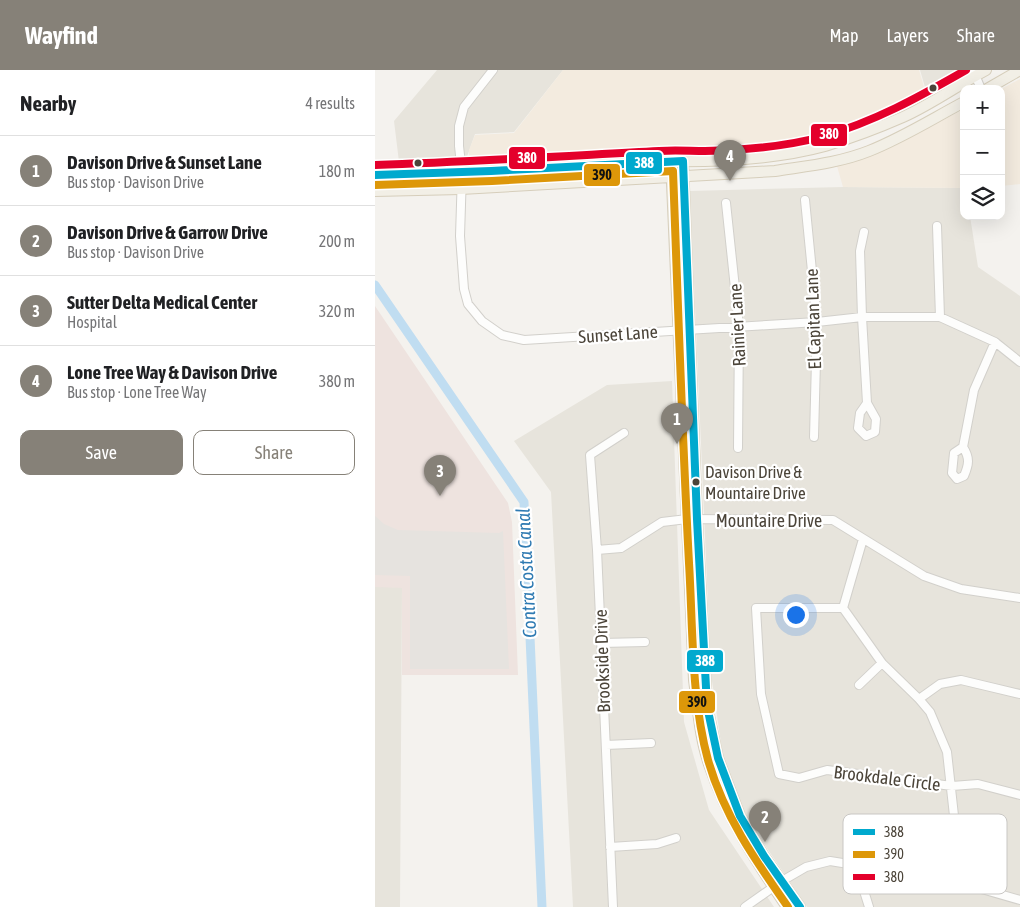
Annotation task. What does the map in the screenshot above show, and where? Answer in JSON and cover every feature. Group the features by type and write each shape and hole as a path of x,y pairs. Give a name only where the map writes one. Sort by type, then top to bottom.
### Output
{"main road":[{"path":"375,176 758,158 825,146 905,116 974,73 986,70"},
{"path":"994,85 1020,70"},
{"path":"375,191 461,189 775,171 824,164 867,152 910,133 960,104"},
{"path":"671,161 684,330"},
{"path":"683,161 684,330 692,519 694,680 701,729 709,766 729,815 773,888 787,907"},
{"path":"536,185 538,180 561,175 565,167"},
{"path":"692,519 707,706 718,758 740,816 800,907"}],"street":[{"name":"Sunset Lane","path":"493,70 464,107 459,126 462,172 460,236 468,304 482,321 502,335 524,340 817,322 862,317 940,317 995,342 1020,362"},
{"path":"974,73 979,85"},
{"name":"El Capitan Lane","path":"805,200 817,322 814,437"},
{"name":"Rainier Lane","path":"726,203 739,326 739,448"},
{"path":"937,226 940,317"},
{"path":"864,232 860,251 867,403"},
{"path":"963,446 974,390 995,342"},
{"name":"Brookside Drive","path":"613,907 591,455 624,433"},
{"name":"Mountaire Drive","path":"597,550 621,548 662,522 692,519 833,520 924,576 961,588 1020,598"},
{"path":"863,540 843,608 882,663 919,698 930,712 947,752 954,814"},
{"name":"Brookdale Circle","path":"843,608 756,608 761,694 779,774 799,778 827,770 952,786"},
{"path":"601,643 645,642"},
{"path":"859,685 882,663"},
{"path":"919,698 940,684 961,680 1020,694"},
{"path":"605,745 651,743"},
{"path":"952,786 978,784 1020,795"},
{"path":"610,847 657,844 676,838"},
{"path":"745,907 782,881 807,867 830,861 843,863"},
{"path":"865,894 869,907"},
{"path":"993,894 1017,902"}],"shaded area":[{"path":"437,70 563,70 514,132 475,134 462,171 400,170 394,121"},
{"path":"563,70 919,70 926,94 869,122 803,141 773,145 473,164 469,161 469,150 475,135 514,133"},
{"path":"920,70 968,70 927,94"},
{"path":"1020,79 1020,184 1005,186 1005,130 1005,87"},
{"path":"960,111 960,188 843,187 837,166 915,135"},
{"path":"843,187 960,188 960,220 971,220 978,267 1020,296 1020,907 807,907 749,822 724,764 711,674 690,191"},
{"path":"375,306 508,503 512,522 518,675 402,675 402,588 375,587"},
{"path":"672,381 684,722 709,810 774,907 573,907 551,492 514,441 607,385"},
{"path":"375,516 384,524 398,530 499,533 503,531 509,669 410,669 410,576 375,575"},
{"path":"375,587 402,587 400,907 375,907"}],"waterway":[{"name":"Contra Costa Canal","path":"375,285 524,502 542,907"}],"transit line":[{"name":"380","path":"375,165 665,151 734,150 793,143 841,131 878,116 966,70"},
{"name":"388","path":"375,175 683,161 697,519 707,706 718,758 740,816 764,856 800,907"},
{"name":"390","path":"375,185 673,171 692,638 698,712 708,760 723,800 752,855 788,907"}],"place":[{"name":"Lone Tree Way & Davison Drive","path":"730,181"},
{"name":"Davison Drive & Sunset Lane","path":"677,444"},
{"name":"Davison Drive & Mountaire Drive","path":"696,482"},
{"name":"Sutter Delta Medical Center","path":"440,496"},
{"name":"Davison Drive & Garrow Drive","path":"765,842"}]}
